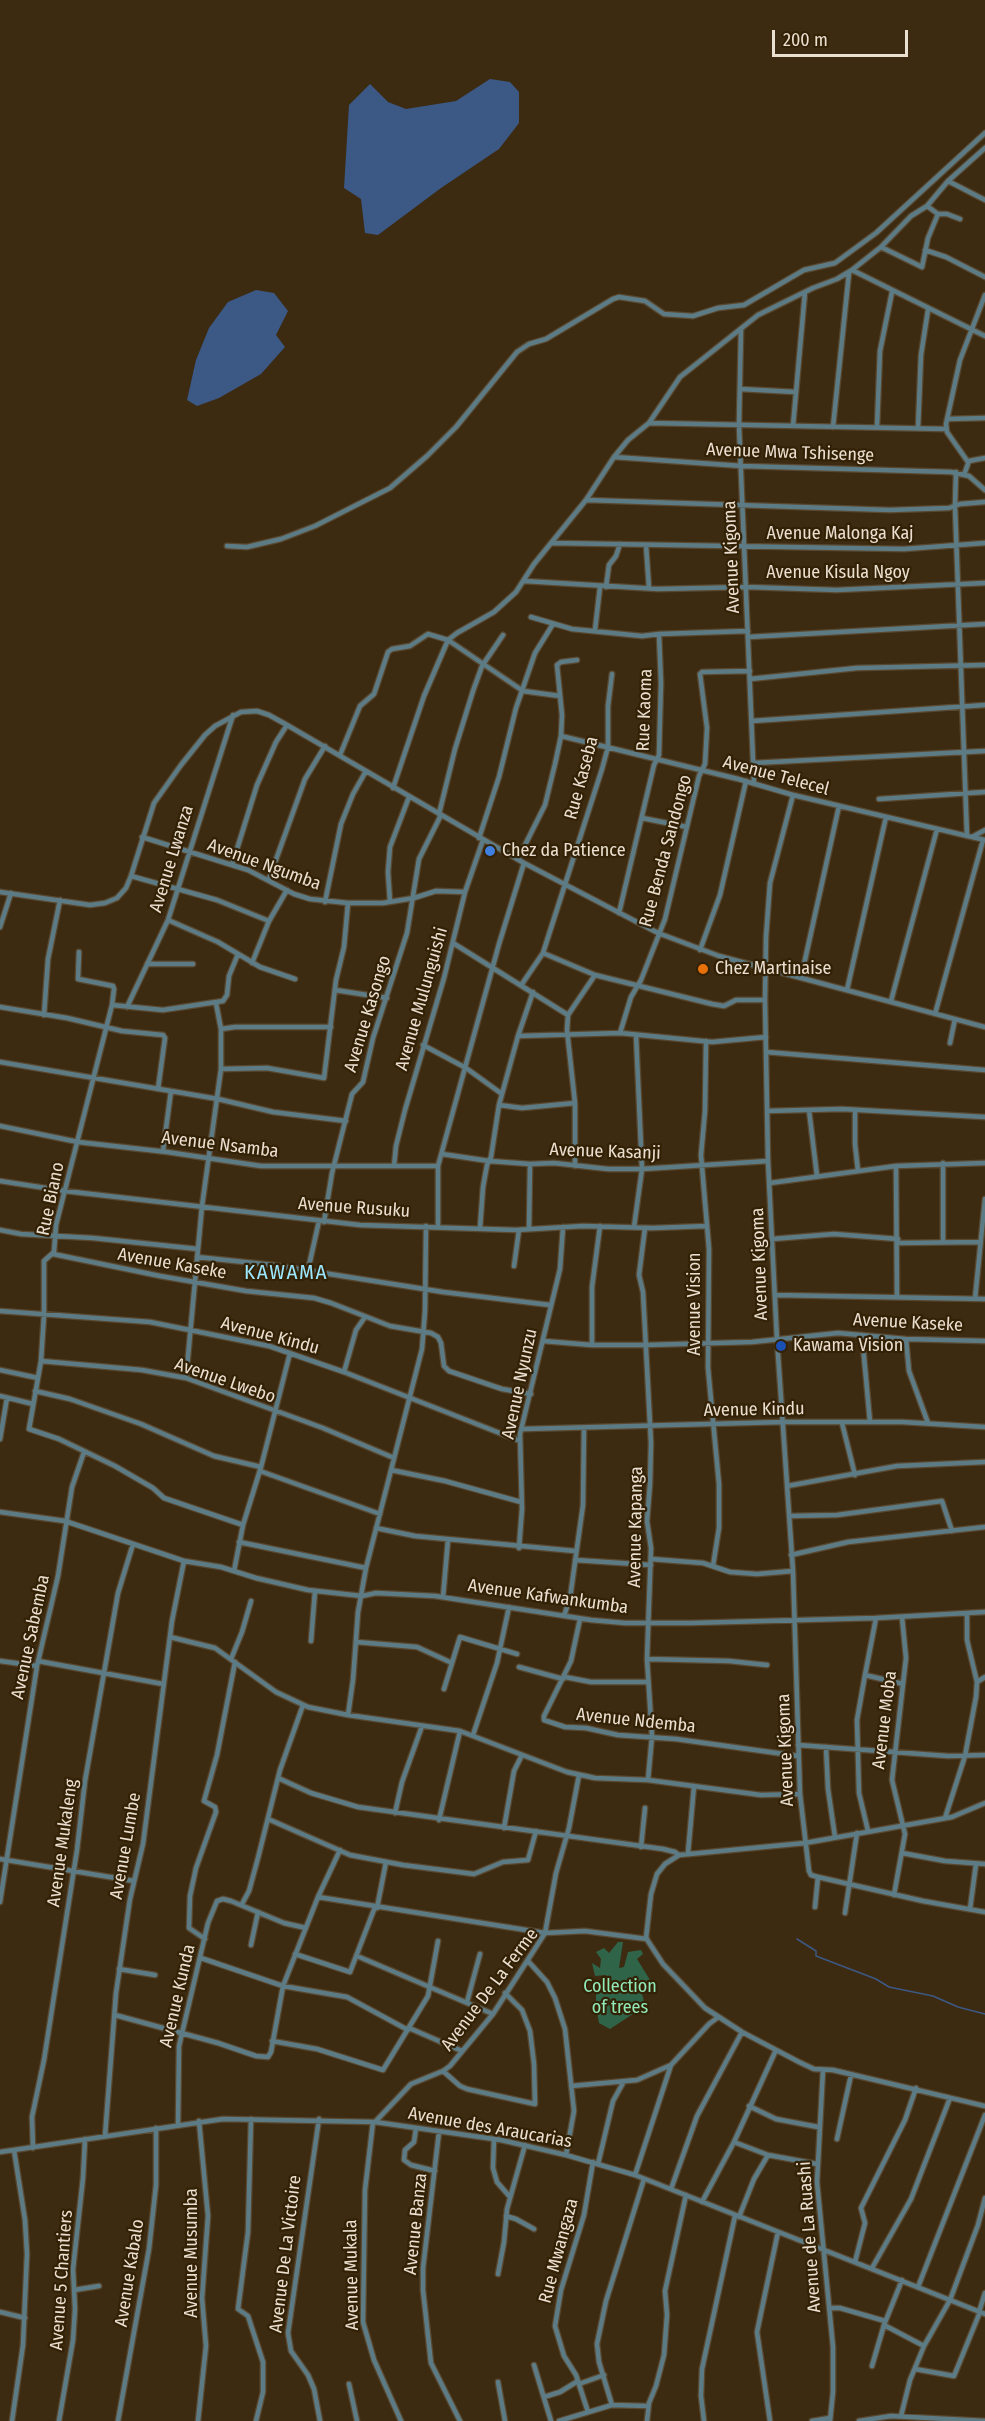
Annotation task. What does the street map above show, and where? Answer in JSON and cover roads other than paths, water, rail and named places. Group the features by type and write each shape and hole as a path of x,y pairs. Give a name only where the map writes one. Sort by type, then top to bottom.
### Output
{"street":[{"path":"227,546 247,547 280,539 315,526 390,488 456,427 517,352 546,339 616,298 649,302 668,316 693,316 718,308 744,305 804,270 835,263 876,233 985,133"},
{"path":"393,788 424,696 448,640 508,601 586,500 614,457 628,440 649,423 674,385 687,370 758,315 850,272 881,247 905,221 927,206 948,181 985,148"},
{"path":"948,181 985,200"},
{"path":"927,206 938,214 947,214 960,219"},
{"path":"881,247 921,267 931,228 938,214"},
{"path":"926,250 985,277"},
{"path":"850,272 985,336"},
{"path":"833,427 850,272"},
{"path":"793,426 805,292"},
{"path":"877,427 880,351 892,292"},
{"path":"968,462 946,429 947,419 963,350 973,331 985,295"},
{"path":"918,428 919,372 928,310"},
{"name":"Avenue Kigoma","path":"741,330 740,425 754,784"},
{"path":"740,389 796,392"},
{"path":"947,419 985,418"},
{"path":"649,423 946,429"},
{"name":"Avenue Mwa Tshisenge","path":"614,457 742,466 956,472 985,490"},
{"path":"968,462 985,458"},
{"path":"964,475 968,462"},
{"path":"956,472 955,506 965,794 970,837 985,830"},
{"path":"586,500 890,510 985,502"},
{"name":"Avenue Malonga Kaj","path":"552,543 904,549 985,543"},
{"path":"595,630 609,565 616,556 620,544"},
{"path":"646,545 649,588"},
{"name":"Avenue Kisula Ngoy","path":"524,581 603,587 747,587 837,590 985,583"},
{"path":"531,617 572,629 642,636 985,624"},
{"name":"Avenue Mulunguishi","path":"394,1166 396,1146 405,1110 499,777 514,714 535,653 553,624"},
{"path":"340,755 360,706 374,694 383,663 390,650 410,646 428,634 448,640 482,666 523,691 560,696"},
{"name":"Rue Kaoma","path":"619,913 657,760 660,724 659,634"},
{"name":"Avenue Kasongo","path":"308,1270 354,1092 363,1082 371,1046 407,933 419,859 440,815 460,733 482,666 503,635"},
{"path":"518,859 548,797 561,736 557,664 577,660"},
{"path":"750,679 857,668 985,665"},
{"name":"Rue Benda Sandongo","path":"620,1034 637,985 667,913 705,762 706,722 699,679 702,672 750,672"},
{"name":"Rue Kaseba","path":"522,984 543,952 608,747 608,706 612,674"},
{"path":"752,721 985,705"},
{"path":"0,892 90,905 111,901 122,893 132,876 154,803 167,783 205,735 233,715 240,712 257,711 269,715 325,746 524,863 658,933 700,950 985,1027"},
{"name":"Avenue Lwanza","path":"127,1007 168,920 233,715"},
{"path":"232,865 257,784 276,742 287,725"},
{"name":"Avenue Telecel","path":"561,736 793,795 984,840"},
{"path":"269,879 302,785 325,746"},
{"path":"753,762 985,751"},
{"path":"325,902 341,824 353,794 366,771"},
{"path":"700,950 720,895 746,782"},
{"path":"879,799 985,792"},
{"name":"Avenue Kigoma","path":"793,795 770,883 765,1000 768,1161 790,1555 793,1571 800,1794 810,1873 818,1877"},
{"path":"390,902 388,872 390,847 409,797"},
{"path":"801,978 839,806"},
{"path":"847,990 886,817"},
{"path":"642,818 687,827"},
{"path":"891,1001 937,829"},
{"name":"Avenue Ngumba","path":"142,837 232,865 269,879 301,897 325,902 390,902 436,891 465,892"},
{"path":"936,1014 984,840"},
{"path":"438,1227 438,1167 524,863"},
{"path":"132,876 224,902 269,921"},
{"path":"252,963 269,921 287,890"},
{"path":"0,927 11,894"},
{"path":"44,1016 48,959 60,900"},
{"path":"221,1069 267,1068 324,1078 335,990 345,940 348,903"},
{"path":"168,920 218,942 268,971 295,979"},
{"path":"453,943 522,984 568,1015"},
{"name":"Rue Biano","path":"79,952 78,979 114,988 112,1005 64,1191 53,1254 44,1261 41,1361 28,1426 31,1431 59,1439 84,1452"},
{"path":"543,952 595,975 722,1006 737,1000 765,1000"},
{"path":"112,1005 170,1010 216,1003 226,998 229,976 238,954"},
{"path":"147,964 193,964"},
{"path":"575,1166 575,1103 568,1015 595,975"},
{"path":"335,990 387,998"},
{"path":"480,1228 482,1198 499,1105 518,1036 534,992"},
{"path":"186,1378 202,1206 221,1069 221,1029 216,1003"},
{"path":"0,1007 165,1037 158,1089"},
{"path":"950,1043 955,1019"},
{"path":"221,1029 331,1027"},
{"path":"518,1036 620,1034 706,1041 766,1037"},
{"path":"634,1227 642,1169 636,1035"},
{"name":"Avenue Vision","path":"706,1041 702,1166 708,1226 708,1342 719,1484 718,1528 713,1566"},
{"path":"423,1045 466,1068 502,1094"},
{"path":"766,1052 985,1070"},
{"path":"0,1062 218,1099 273,1112 346,1121"},
{"path":"163,1151 171,1092"},
{"path":"499,1105 522,1108 575,1103"},
{"path":"809,1110 818,1176"},
{"path":"767,1111 855,1110 985,1117"},
{"path":"855,1110 858,1171"},
{"name":"Avenue Nsamba","path":"0,1126 78,1142 163,1151 261,1166 438,1167"},
{"name":"Avenue Kasanji","path":"442,1154 489,1161 547,1163 608,1169 768,1161"},
{"path":"943,1163 943,1241"},
{"path":"770,1183 896,1166 985,1163"},
{"path":"529,1229 530,1164"},
{"path":"896,1166 897,1297"},
{"name":"Avenue Rusuku","path":"0,1181 64,1191 322,1221 519,1230 600,1226 645,1228 708,1226"},
{"path":"975,1299 985,1199"},
{"path":"348,1715 358,1612 366,1568 418,1371 424,1333 426,1226"},
{"path":"592,1346 593,1280 600,1226"},
{"name":"Avenue Nyunzu","path":"519,1548 520,1442 562,1261 563,1227"},
{"name":"Avenue Kapanga","path":"645,1228 639,1275 643,1292 649,1388 651,1470 647,1521 651,1558 647,1623 647,1682 652,1736 648,1780"},
{"path":"0,1230 198,1249"},
{"path":"514,1266 519,1230"},
{"path":"772,1239 841,1234 898,1241 980,1242"},
{"path":"978,1253 985,1253"},
{"name":"Avenue Kaseke","path":"53,1254 246,1291 314,1298 390,1326 424,1333"},
{"path":"197,1257 308,1270 426,1289 550,1305"},
{"path":"775,1295 985,1299"},
{"name":"Avenue Kindu","path":"0,1311 150,1322 269,1346 410,1397 520,1442"},
{"path":"344,1372 354,1344 356,1330 365,1317"},
{"path":"424,1333 431,1333 438,1337 443,1352 444,1366 449,1371 502,1389 531,1394"},
{"name":"Avenue Kaseke","path":"543,1341 592,1346 646,1345 777,1340 831,1334 985,1341"},
{"path":"862,1335 870,1422"},
{"path":"906,1339 909,1371 928,1423"},
{"path":"234,1571 243,1525 290,1353"},
{"name":"Avenue Lwebo","path":"41,1361 131,1369 186,1378 323,1428 394,1458"},
{"path":"0,1370 38,1378"},
{"path":"35,1391 70,1399 141,1424 214,1456 260,1469 380,1514"},
{"path":"0,1396 33,1404"},
{"path":"0,1439 8,1398"},
{"name":"Avenue Kindu","path":"523,1429 783,1422 928,1423 985,1427"},
{"path":"842,1422 855,1474"},
{"path":"564,1616 570,1598 583,1504 584,1428"},
{"path":"84,1452 124,1471 153,1488 162,1497 243,1525"},
{"name":"Avenue Sabemba","path":"0,1902 38,1663 75,1476 84,1452"},
{"path":"787,1486 897,1466 985,1462"},
{"path":"391,1470 445,1481 521,1502"},
{"path":"789,1516 837,1515 942,1501 952,1531"},
{"name":"Avenue Kafwankumba","path":"0,1514 66,1521 184,1561 315,1591 362,1596 376,1593 443,1597 580,1619 647,1623 876,1618 985,1612"},
{"path":"790,1555 848,1542 985,1527"},
{"path":"376,1528 447,1540 519,1548 575,1551"},
{"path":"443,1597 447,1540"},
{"path":"240,1542 366,1568"},
{"name":"Avenue Mukaleng","path":"33,2148 32,2117 44,2060 85,1781 119,1587 133,1544"},
{"path":"651,1558 713,1566 720,1570 741,1573 793,1571"},
{"path":"575,1560 651,1565"},
{"name":"Avenue Lumbe","path":"105,2136 119,1969 134,1881 143,1844 174,1606 184,1561"},
{"path":"311,1641 315,1591"},
{"path":"205,1939 189,1928 190,1896 196,1868 216,1812 215,1807 204,1801 217,1755 233,1660 251,1601"},
{"path":"473,1735 500,1650 508,1607"},
{"path":"945,1818 965,1756 974,1712 977,1682 969,1654 967,1613"},
{"name":"Avenue Moba","path":"894,1894 905,1834 892,1780 906,1658 902,1617"},
{"path":"868,1831 859,1793 857,1720 876,1618"},
{"name":"Avenue Ndemba","path":"580,1619 571,1661 544,1720 565,1727 586,1728 618,1736 652,1736 798,1756"},
{"path":"170,1637 205,1645 233,1660 276,1692 303,1705 348,1715 460,1731 550,1767 579,1775 595,1778 648,1780 761,1795 800,1794"},
{"path":"444,1689 460,1637 517,1654"},
{"path":"356,1642 417,1647 452,1663"},
{"path":"647,1659 729,1660 767,1665"},
{"path":"0,1661 38,1663 163,1684"},
{"path":"519,1667 591,1682 647,1682"},
{"path":"865,1675 903,1684"},
{"path":"977,1682 985,1677"},
{"path":"303,1705 278,1778 249,1891 242,1904 284,1923 306,1928"},
{"path":"395,1813 402,1782 422,1726"},
{"path":"439,1820 460,1731"},
{"path":"798,1745 965,1756 985,1755"},
{"path":"826,1747 828,1789 835,1837"},
{"path":"504,1828 514,1771 522,1755"},
{"path":"318,1897 545,1934 556,1873 567,1835 579,1775"},
{"path":"278,1778 340,1803 439,1820 567,1835 672,1851 679,1855"},
{"path":"688,1853 694,1786"},
{"path":"985,1803 945,1818 805,1843 773,1848 679,1855 661,1867 657,1874 651,1894 647,1939 678,1980 717,2018 814,2069 916,2088 985,2106"},
{"path":"641,1847 645,1808"},
{"path":"268,1819 358,1857 477,1874 503,1862 528,1860 536,1831"},
{"path":"845,1913 857,1833"},
{"path":"115,2015 265,2058 270,2055 283,1986 318,1897 340,1850"},
{"path":"902,1853 985,1864"},
{"path":"0,1859 134,1881"},
{"path":"295,1954 349,1972 376,1908 386,1862"},
{"path":"970,1909 976,1864"},
{"path":"815,1906 818,1877 985,1912"},
{"name":"Avenue Kunda","path":"178,2125 178,2055 181,2033 208,1923 216,1901 223,1899 242,1904"},
{"path":"251,1945 258,1911"},
{"name":"Avenue De La Ferme","path":"374,2122 411,2084 443,2071 462,2051 493,2014 545,1934 585,1930 647,1939"},
{"path":"272,2041 317,2049 382,2070 426,2000 431,1986 438,1941"},
{"path":"467,2002 480,1954"},
{"path":"357,1956 493,2014"},
{"path":"201,1958 283,1986 347,1997 408,2029 462,2051"},
{"path":"528,1961 547,1982 559,2010 567,2040 574,2111 566,2155"},
{"path":"119,1969 155,1975"},
{"path":"443,2071 467,2089 535,2104 530,2031 522,2010 505,1993"},
{"path":"634,2175 671,2066 717,2018"},
{"path":"671,2189 697,2116 742,2032"},
{"path":"702,2202 734,2142 776,2050"},
{"path":"572,2086 623,2083 642,2079 671,2066"},
{"name":"Avenue de La Ruashi","path":"823,2070 817,2164 833,2379 830,2420"},
{"path":"837,2139 851,2075"},
{"name":"Rue Mwangaza","path":"588,2412 579,2383 564,2356 555,2326 559,2300 584,2215 613,2101 623,2083"},
{"path":"855,2262 865,2223 861,2208 905,2120 916,2088"},
{"path":"872,2268 914,2193 950,2098"},
{"path":"749,2106 776,2119 818,2127"},
{"path":"918,2287 985,2115"},
{"path":"251,2119 248,2239 238,2309 248,2316 263,2362 263,2392 256,2421"},
{"name":"Avenue des Araucarias","path":"0,2152 199,2121 251,2119 374,2122 494,2139 566,2155 634,2175 981,2313"},
{"name":"Avenue De La Victoire","path":"318,2119 288,2333 291,2350 308,2375 314,2389 320,2421"},
{"name":"Avenue Musumba","path":"198,2421 206,2346 202,2298 208,2216 199,2121"},
{"name":"Avenue Mukala","path":"374,2122 365,2190 363,2322 374,2360 401,2421"},
{"name":"Avenue Kabalo","path":"118,2421 149,2249 156,2185 156,2128"},
{"path":"416,2128 414,2142 405,2150 404,2160 421,2168 435,2171"},
{"name":"Avenue Banza","path":"439,2132 423,2268 427,2341 431,2363 460,2421"},
{"name":"Avenue 5 Chantiers","path":"59,2421 73,2340 73,2269 85,2139"},
{"path":"494,2139 493,2168 497,2182 510,2197"},
{"path":"734,2142 768,2156 817,2164"},
{"path":"498,2274 506,2216 525,2145"},
{"path":"12,2421 20,2374 25,2318 26,2228 14,2150"},
{"path":"704,2421 701,2396 702,2369 737,2216 754,2179 768,2156"},
{"path":"612,2405 598,2352 598,2337 606,2301 644,2179"},
{"path":"647,2421 648,2406 664,2355 667,2315 665,2291 686,2195"},
{"path":"902,2416 905,2396 915,2368 924,2346 950,2300 978,2225 985,2198"},
{"path":"506,2216 534,2229"},
{"path":"770,2421 757,2332 778,2232"},
{"path":"872,2366 884,2323 902,2280"},
{"path":"74,2290 99,2286"},
{"path":"915,2368 954,2376 981,2313 985,2294"},
{"path":"829,2308 840,2308 884,2323 924,2346"},
{"path":"0,2312 25,2318"},
{"path":"534,2365 552,2421"},
{"path":"544,2397 603,2375"},
{"path":"498,2382 505,2421"},
{"path":"349,2384 357,2421"},
{"path":"559,2421 612,2405 648,2406"},
{"path":"859,2421 902,2416 985,2421"},
{"path":"812,2421 830,2420"}],"water":[{"path":"490,79 510,82 519,92 519,123 499,149 441,188 378,235 365,233 361,199 344,188 349,105 370,84 388,102 406,109 456,101"},
{"path":"256,290 274,293 288,311 276,335 285,347 261,374 219,398 197,406 187,400 196,360 209,328 228,302"}],"waterway":[{"path":"797,1939 816,1951 816,1956 876,1979 889,1987 933,1996 958,2007 985,2014"}],"place":[{"name":"Chez da Patience","path":"490,851"},
{"name":"Chez Martinaise","path":"703,969"},
{"name":"Kawama Vision","path":"781,1346"}],"district":[{"name":"KAWAMA","path":"286,1273"}],"park label":[{"name":"Collection of trees","path":"620,1997"}]}
